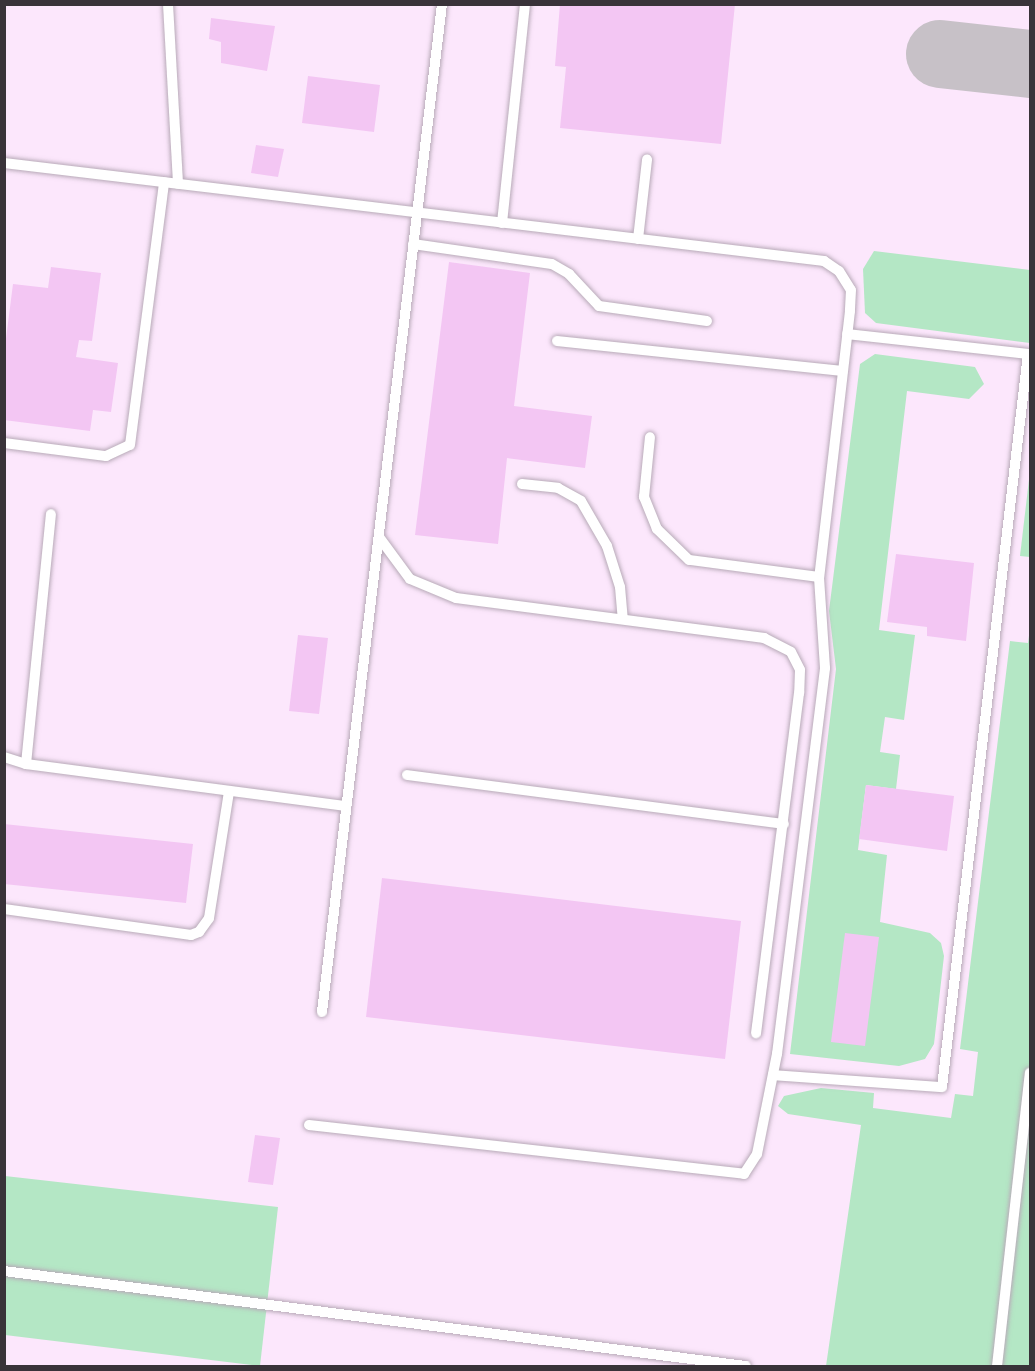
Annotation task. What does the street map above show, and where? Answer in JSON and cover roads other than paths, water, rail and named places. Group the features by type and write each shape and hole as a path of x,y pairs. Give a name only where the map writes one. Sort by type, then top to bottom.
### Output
{"lane":[{"path":"168,4 178,184"},
{"path":"322,1012 442,4"},
{"path":"502,223 525,4"},
{"path":"638,239 647,160"},
{"path":"4,163 824,261 839,271 851,290 819,577 825,668 773,1075 757,1154 744,1174 309,1125"},
{"path":"4,443 106,456 130,445 164,182"},
{"path":"413,244 552,264 569,274 598,306 707,321"},
{"path":"773,1075 942,1087 1028,354 847,334"},
{"path":"557,341 842,371"},
{"path":"650,438 644,497 657,529 689,560 819,577"},
{"path":"522,484 558,488 581,501 610,555 623,619"},
{"path":"26,764 51,514"},
{"path":"379,537 410,579 439,592 764,638 791,652 800,670 800,693 756,1033"},
{"path":"4,757 26,764 346,806"},
{"path":"407,775 784,824"},
{"path":"4,909 191,935 199,932 209,918 229,792"},
{"path":"997,1366 1030,1073"},
{"path":"4,1271 746,1366"}]}
